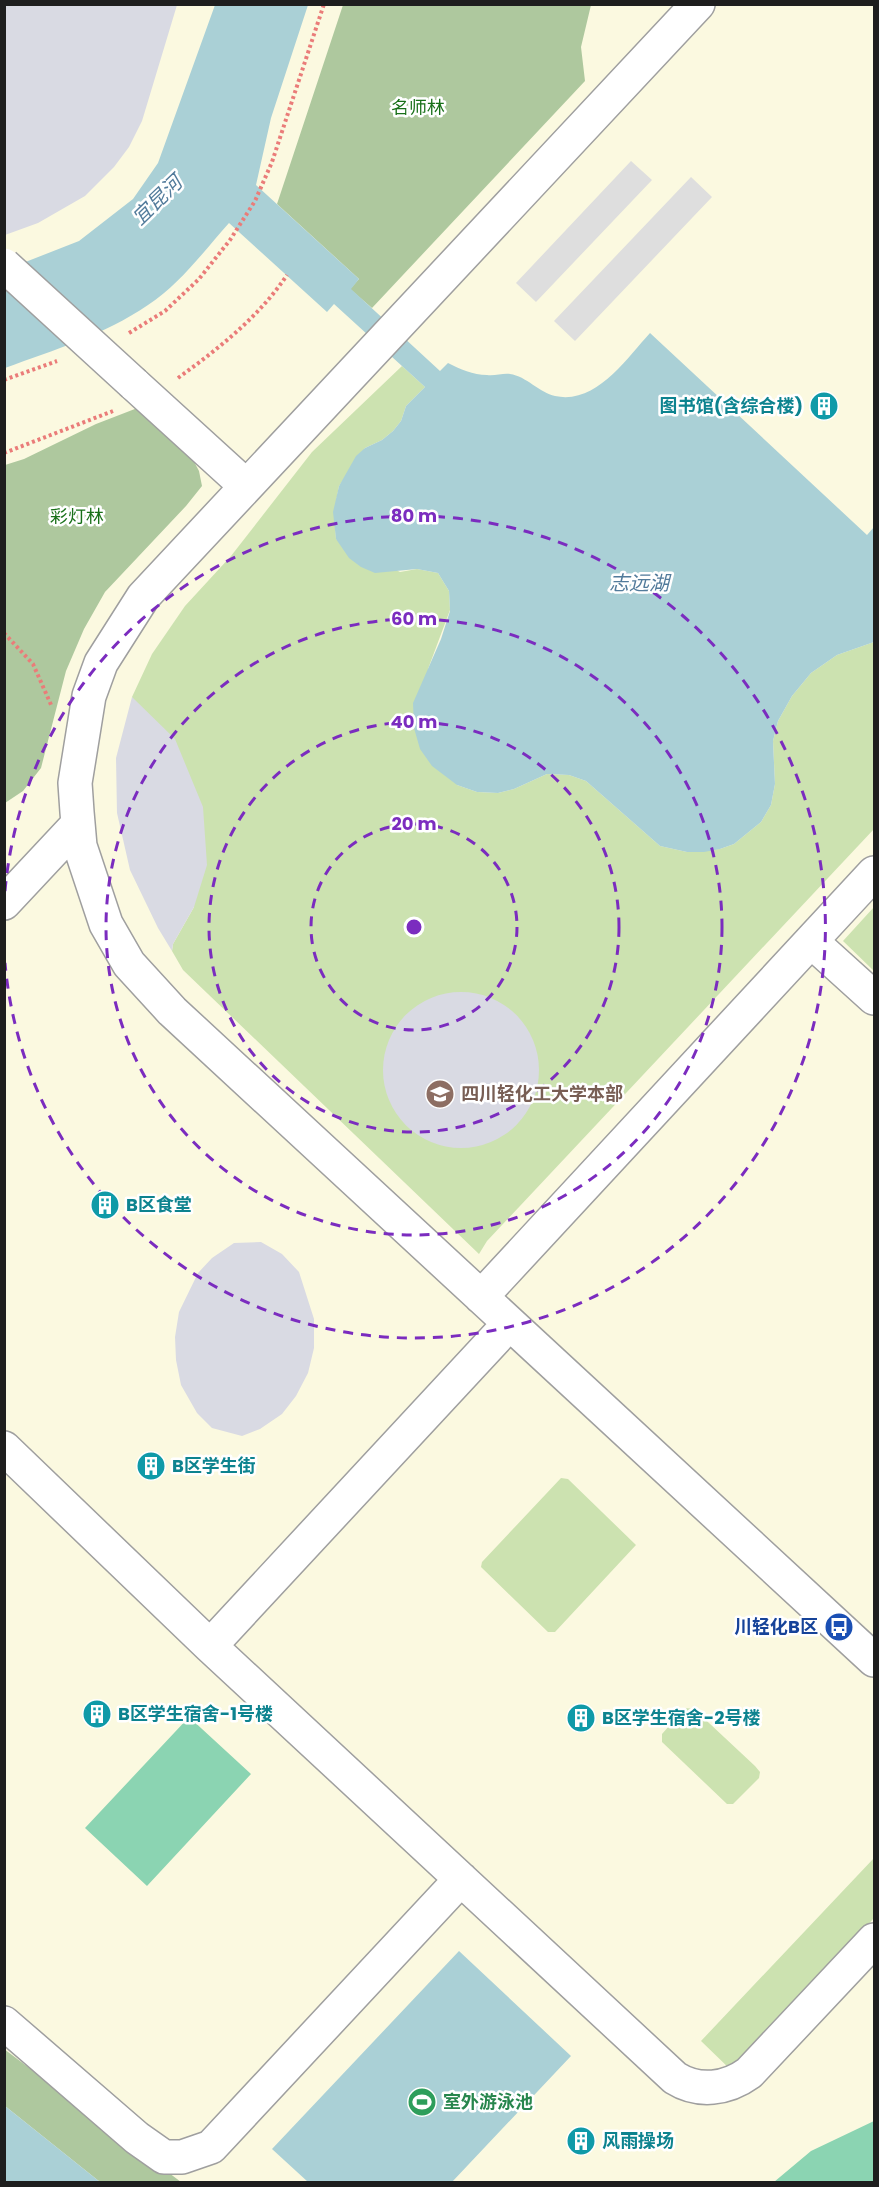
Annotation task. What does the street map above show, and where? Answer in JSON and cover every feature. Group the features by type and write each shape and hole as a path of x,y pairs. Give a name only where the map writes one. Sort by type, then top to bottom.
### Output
{"street":[{"path":"698,4 143,597 101,663 89,696 75,783 80,846 106,924 129,964 172,1011 874,1660"},
{"path":"4,265 246,486"},
{"path":"4,903 78,824"},
{"path":"481,1297 874,873"},
{"path":"811,941 874,998"},
{"path":"210,1646 510,1324"},
{"path":"4,1448 210,1646 675,2078 685,2084 721,2088 737,2082 749,2073 874,1940"},
{"path":"4,2023 137,2138 164,2157 182,2157 212,2147 461,1879"}],"path":[{"path":"121,338 165,311 199,279 230,240 255,201 272,162 324,4"},
{"path":"4,380 65,358"},
{"path":"4,633 33,664 55,715"}],"shaded area":[{"path":"5,4 177,5 142,121 129,147 114,167 85,196 38,223 5,235"},
{"name":"四川轻化工大学本部","path":"5,5 874,5 874,2182 5,2182"},
{"path":"631,161 652,180 536,302 516,283"},
{"path":"691,177 712,197 575,341 554,321"},
{"path":"132,697 175,739 203,807 207,865 194,907 173,944 172,951 158,928 130,870 117,813 116,758"},
{"path":"461,992 476,993 491,998 505,1005 516,1015 526,1026 533,1040 538,1055 538,1085 533,1100 526,1114 516,1125 505,1135 491,1142 476,1147 461,1148 446,1147 431,1142 417,1135 406,1125 396,1114 389,1100 384,1085 383,1070 384,1055 389,1040 396,1026 406,1015 417,1005 431,998 446,993"},
{"path":"261,1242 282,1254 299,1272 314,1319 314,1348 308,1373 296,1396 282,1414 260,1429 242,1436 212,1428 197,1413 181,1385 176,1360 175,1337 179,1312 198,1273 212,1258 234,1243"}],"green space":[{"name":"名师林","path":"343,5 591,5 581,47 585,81 372,308 350,289 359,279 277,204"},
{"path":"402,366 425,387 406,406 401,421 393,431 382,440 365,448 339,486 334,512 336,539 400,572 417,569 438,573 449,591 450,610 428,669 457,785 477,792 498,793 514,789 547,774 569,775 586,781 660,846 687,852 720,849 734,844 761,822 771,805 775,784 773,741 778,721 792,696 811,673 837,655 874,642 874,829 487,1241 479,1254 183,970 172,951 173,944 194,907 132,697 152,654 185,606 231,556 312,452"},
{"name":"彩灯林","path":"140,407 190,454 199,471 202,486 105,592 84,629 66,671 41,768 23,791 5,803 5,465 24,459 96,424"},
{"path":"874,907 874,971 843,941"},
{"path":"561,1478 568,1479 636,1545 555,1632 548,1632 481,1567 482,1562"},
{"path":"685,1708 694,1709 760,1772 759,1778 733,1804 727,1804 662,1742 662,1734"},
{"path":"189,1717 251,1774 147,1886 85,1828"},
{"path":"874,1858 874,1918 732,2071 701,2041"},
{"path":"4,2049 181,2182 100,2182 5,2106"},
{"path":"874,2121 874,2182 774,2182 811,2151"}],"water":[{"name":"志远湖","path":"215,5 308,5 271,118 256,185 359,279 351,289 440,371 448,363 477,374 516,375 544,392 555,396 570,397 584,394 609,378 650,333 867,535 874,527 874,642 837,655 811,673 792,696 778,721 773,741 775,784 771,805 761,822 734,844 704,852 687,852 660,846 586,781 569,775 547,774 514,789 498,793 477,792 457,785 432,766 420,749 414,728 413,703 441,639 450,611 449,591 438,573 417,569 375,573 361,567 349,558 336,539 333,512 339,486 356,456 393,431 401,421 406,406 425,387 334,304 327,312 229,223 181,277 148,305 96,333 5,368 5,270 79,241 133,199 158,163"},
{"name":"室外游泳池","path":"459,1951 571,2056 452,2182 308,2182 272,2149"},
{"path":"5,2106 100,2182 5,2182"}],"place":[{"name":"图书馆(含综合楼)","path":"824,406"},
{"name":"四川轻化工大学本部","path":"440,1094"},
{"name":"B区食堂","path":"105,1205"},
{"name":"B区学生街","path":"151,1466"},
{"name":"川轻化B区","path":"839,1627"},
{"name":"B区学生宿舍-1号楼","path":"97,1714"},
{"name":"B区学生宿舍-2号楼","path":"581,1718"},
{"name":"室外游泳池","path":"422,2102"},
{"name":"风雨操场","path":"581,2141"}],"water label":[{"name":"宜昆河","path":"157,200"}]}
